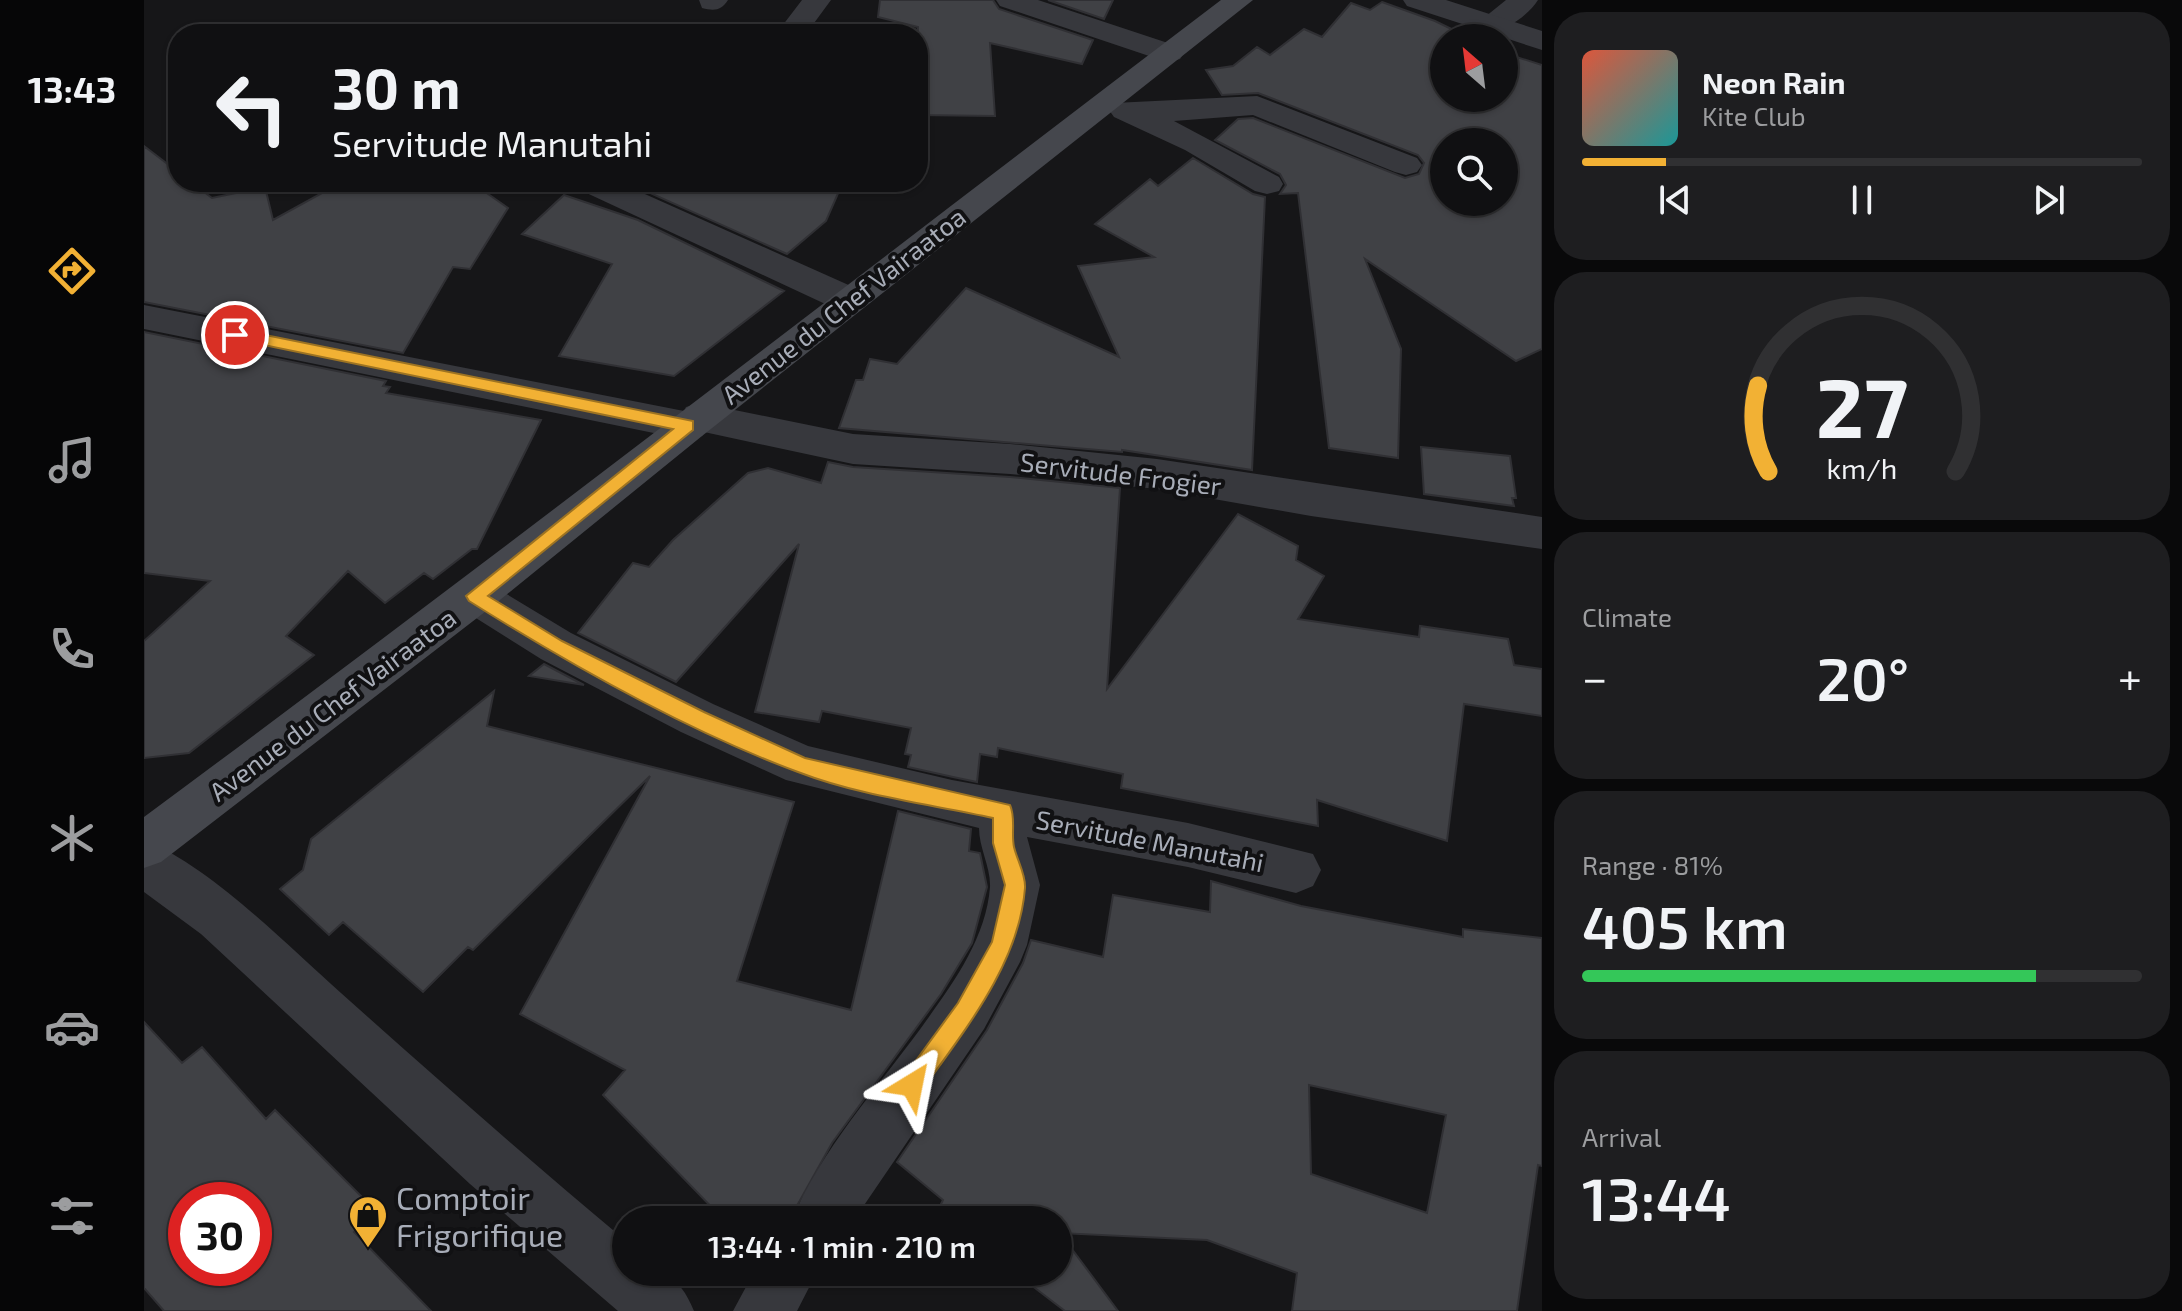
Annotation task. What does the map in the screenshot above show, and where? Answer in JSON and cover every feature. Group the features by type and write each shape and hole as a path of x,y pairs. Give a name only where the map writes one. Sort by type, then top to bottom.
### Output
{"main road":[{"name":"Avenue du Chef Vairaatoa","path":"144,846 475,596 849,300 1116,106 1169,53 1239,0"}],"street":[{"path":"799,24 817,0"},
{"path":"1010,0 1169,53"},
{"path":"1417,0 1487,24"},
{"path":"1491,24 1524,0"},
{"path":"1518,34 1542,41"},
{"path":"1116,106 1150,113 1257,105 1406,165"},
{"path":"1116,106 1196,143 1267,184"},
{"path":"612,192 849,300"},
{"name":"Servitude Frogier","path":"144,317 853,449 1010,459 1157,474 1542,533"},
{"name":"Servitude Manutahi","path":"475,596 556,646 697,718 802,765 861,782 1188,845 1296,870"},
{"path":"830,1206 965,1011 1002,945 1015,885 1003,843 1003,811"},
{"path":"144,863 219,917 478,1153 664,1311"},
{"path":"763,1311 779,1286"}],"building":[{"path":"880,0 993,0 999,9 1093,40 1082,64 990,43 995,116 928,115 928,24 906,24 878,17"},
{"path":"1048,0 1113,0 1104,19"},
{"path":"1382,2 1441,24 1430,24 1430,112 1518,112 1518,57 1542,65 1542,349 1516,361 1365,259 1401,349 1398,458 1329,448 1298,193 1280,194 1286,185 1280,174 1215,140 1238,119 1253,118 1405,178 1419,174 1424,163 1418,155 1258,93 1222,95 1206,70 1233,66 1257,47 1270,55 1304,29 1322,37 1351,3 1370,10"},
{"path":"144,146 168,164 168,192 204,192 212,198 241,192 266,192 273,220 324,192 485,192 508,208 470,269 453,267 403,353 144,302"},
{"path":"1193,158 1253,194 1265,197 1252,470 1122,450 839,428 856,380 863,380 870,359 897,364 966,288 1119,357 1078,266 1154,257 1095,224 1150,179 1158,186"},
{"path":"648,192 839,192 826,221 787,254"},
{"path":"564,195 638,220 784,291 674,376 559,356 612,264 522,234"},
{"path":"144,332 386,381 383,386 390,387 386,393 541,420 477,549 472,549 433,579 424,573 385,603 348,571 286,636 314,655 189,753 144,758 144,641 210,581 144,573"},
{"path":"1421,447 1510,456 1516,498 1512,498 1514,506 1424,494"},
{"path":"828,462 853,467 1120,488 1107,689 1238,514 1298,546 1296,560 1324,576 1298,619 1419,637 1420,626 1508,639 1514,665 1542,669 1542,716 1464,704 1447,841 1317,800 1318,826 1121,788 1123,774 998,748 997,757 980,754 977,782 908,767 911,755 905,754 911,728 822,711 819,722 755,712 799,544 676,682 578,633 633,563 649,567 673,540 748,473 768,468 821,483"},
{"path":"544,664 584,685 529,676"},
{"path":"494,691 487,726 794,802 737,981 851,1010 898,811 971,829 969,851 980,853 987,887 972,943 941,994 832,1143 797,1206 710,1206 603,1095 625,1070 520,1014 650,776 473,950 468,947 423,992 343,922 329,935 280,889 303,870 311,839"},
{"path":"1211,881 1301,906 1463,937 1463,929 1542,938 1542,1166 1538,1165 1517,1311 1292,1311 1297,1273 1207,1240 1072,1234 1072,1206 940,1206 943,1200 897,1162 987,1030 1023,963 1031,940 1103,957 1113,895 1210,912","holes":["1309,1085 1446,1115 1427,1213 1311,1174"]},
{"path":"144,1022 182,1063 202,1047 266,1119 275,1110 374,1209 354,1232 431,1311 164,1311 144,1288"},
{"path":"1072,1249 1118,1311 1065,1311 1032,1286 1072,1286"}],"place":[{"name":"Comptoir Frigorifique","path":"368,1249"}],"route":[{"path":"235,335 508,387 688,426 475,596 556,646 697,718 802,765 861,782 1003,811 1003,843 1015,885 1002,945 965,1011 912,1085"}]}
